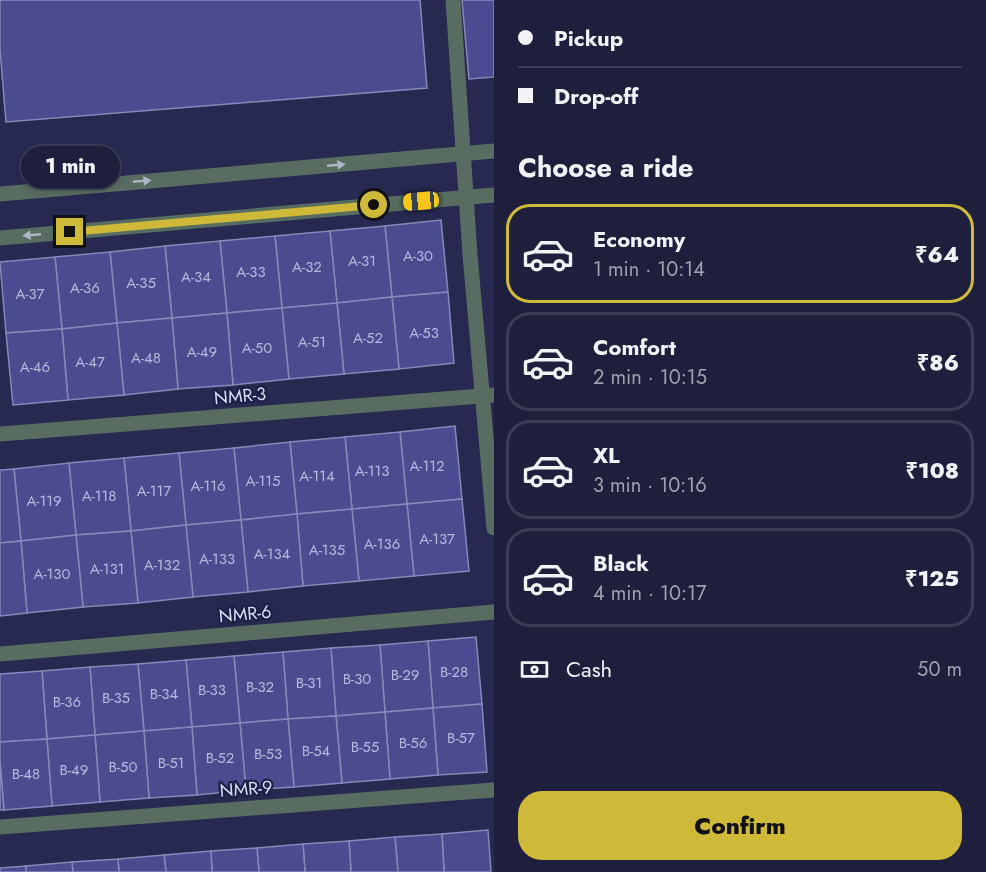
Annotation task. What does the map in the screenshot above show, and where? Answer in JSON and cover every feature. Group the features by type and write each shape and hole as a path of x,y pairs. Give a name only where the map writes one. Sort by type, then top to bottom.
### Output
{"street":[{"path":"453,0 470,255 489,396 494,528"},
{"path":"0,194 494,152"},
{"path":"0,238 494,195"},
{"name":"NMR-3","path":"0,434 489,396"},
{"name":"NMR-6","path":"0,654 494,612"},
{"name":"NMR-9","path":"0,827 494,790"}],"building":[{"path":"0,0 420,0 427,88 6,122 0,50"},
{"path":"462,0 494,0 494,77 469,79"},
{"path":"441,220 448,292 392,297 385,226"},
{"path":"385,226 392,297 337,303 330,231"},
{"path":"330,231 337,303 282,308 275,236"},
{"path":"275,236 282,308 227,313 220,241"},
{"path":"220,241 227,313 172,318 165,246"},
{"path":"165,246 172,318 117,323 110,252"},
{"path":"110,252 117,323 62,329 55,257"},
{"path":"55,257 62,329 6,333 0,262"},
{"path":"448,292 454,363 399,369 392,297"},
{"path":"392,297 399,369 344,374 337,303"},
{"path":"337,303 344,374 289,379 282,308"},
{"path":"282,308 289,379 233,385 227,313"},
{"path":"227,313 233,385 178,389 172,318"},
{"path":"172,318 178,389 124,395 117,323"},
{"path":"117,323 124,395 68,400 62,329"},
{"path":"62,329 68,400 13,405 6,333"},
{"path":"455,426 462,499 407,504 400,432"},
{"path":"400,432 407,504 352,509 345,437"},
{"path":"345,437 352,509 297,514 290,442"},
{"path":"290,442 297,514 241,520 234,448"},
{"path":"234,448 241,520 186,525 179,453"},
{"path":"179,453 186,525 131,531 124,458"},
{"path":"124,458 131,531 76,535 69,463"},
{"path":"69,463 76,535 21,541 14,469"},
{"path":"14,469 21,541 0,543 0,470"},
{"path":"462,499 469,571 414,576 407,504"},
{"path":"407,504 414,576 359,581 352,509"},
{"path":"352,509 359,581 303,586 297,514"},
{"path":"297,514 303,586 248,592 241,520"},
{"path":"241,520 248,592 193,597 186,525"},
{"path":"186,525 193,597 138,603 131,531"},
{"path":"131,531 138,603 83,607 76,535"},
{"path":"76,535 83,607 27,613 21,541"},
{"path":"21,541 27,613 0,616 0,543"},
{"path":"476,637 482,704 433,708 428,641"},
{"path":"428,641 433,708 385,712 380,645"},
{"path":"380,645 385,712 336,716 331,648"},
{"path":"331,648 336,716 288,719 283,652"},
{"path":"283,652 288,719 240,723 234,656"},
{"path":"234,656 240,723 192,727 186,660"},
{"path":"186,660 192,727 144,731 138,664"},
{"path":"138,664 144,731 95,735 90,667"},
{"path":"90,667 95,735 47,739 42,671"},
{"path":"42,671 47,739 0,742 0,674"},
{"path":"482,704 487,772 438,775 433,708"},
{"path":"433,708 438,775 390,779 385,712"},
{"path":"385,712 390,779 342,783 336,716"},
{"path":"336,716 342,783 294,787 288,719"},
{"path":"288,719 294,787 246,790 240,723"},
{"path":"240,723 246,790 197,795 192,727"},
{"path":"192,727 197,795 149,798 144,731"},
{"path":"144,731 149,798 100,802 95,735"},
{"path":"95,735 100,802 52,806 47,739"},
{"path":"47,739 52,806 4,810 0,742"},
{"path":"0,762 4,810 0,810"},
{"path":"488,830 491,872 444,872 442,834"},
{"path":"442,834 444,872 398,872 395,837"},
{"path":"395,837 398,872 351,872 349,841"},
{"path":"349,841 351,872 305,872 303,844"},
{"path":"303,844 305,872 259,872 257,848"},
{"path":"257,848 259,872 212,872 211,851"},
{"path":"211,851 212,872 166,872 164,855"},
{"path":"164,855 166,872 119,872 118,859"},
{"path":"118,859 119,872 73,872 72,862"},
{"path":"72,862 73,872 26,872 26,866"},
{"path":"26,866 26,872 0,872 0,868"}],"route":[{"path":"70,232 374,205"}]}
